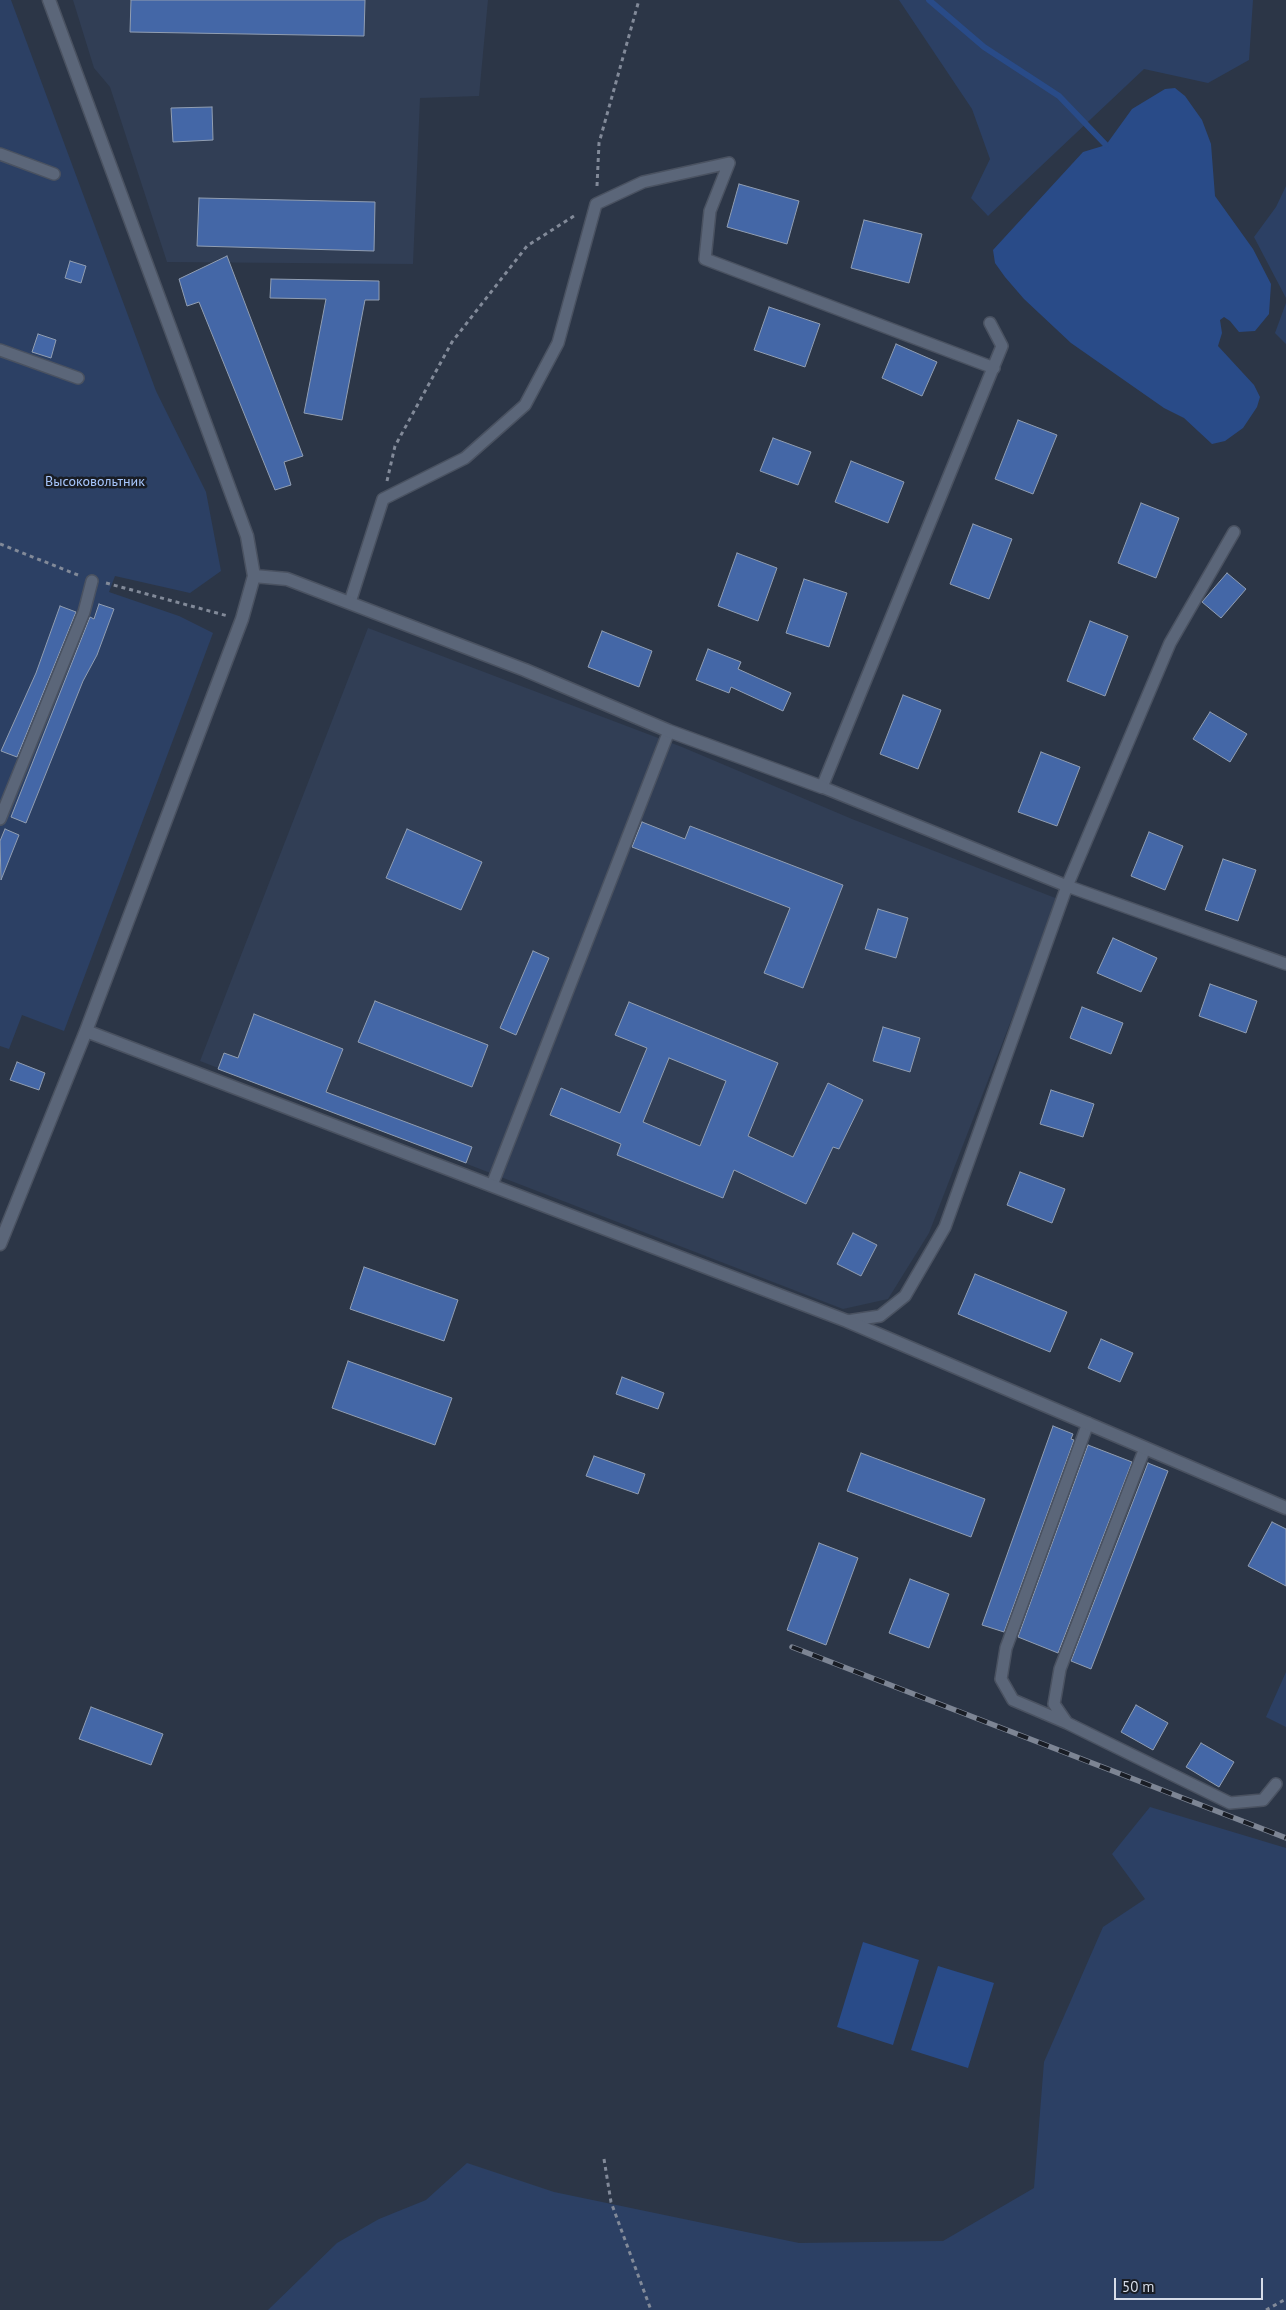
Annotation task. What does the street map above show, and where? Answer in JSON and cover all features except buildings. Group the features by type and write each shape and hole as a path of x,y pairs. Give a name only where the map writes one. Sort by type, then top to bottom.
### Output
{"street":[{"path":"0,1244 86,1031 242,620 254,576 247,536 49,0"},
{"path":"254,576 287,579 350,602 525,670 669,730 822,787"},
{"path":"86,1031 847,1321 1286,1508"}],"lane":[{"path":"0,154 54,174"},
{"path":"350,602 383,498 465,458 525,405 558,343 596,204 643,182 729,163 710,212 705,259 994,368"},
{"path":"990,323 1002,346 822,787 1067,886 1286,964"},
{"path":"0,350 78,378"},
{"path":"847,1321 880,1316 905,1296 945,1227 1067,886 1170,644 1234,532"},
{"path":"0,819 84,612 92,581"},
{"path":"492,1185 669,730"},
{"path":"1088,1423 1006,1648 1000,1679 1013,1700 1067,1723 1230,1803 1262,1800 1276,1784"},
{"path":"1067,1723 1054,1704 1060,1669 1145,1448"}],"path":[{"path":"383,498 395,446 452,342 527,246 596,204 600,143 639,0"},
{"path":"0,544 92,581 242,620"},
{"path":"604,2159 611,2202 651,2310"},
{"path":"1266,2310 1286,2299"}],"shaded area":[{"path":"73,0 488,0 479,96 420,98 413,264 167,262 110,87 94,68"},
{"path":"1175,88 1185,96 1202,120 1211,144 1215,196 1253,249 1271,284 1269,314 1255,331 1239,332 1224,317 1220,320 1222,333 1218,346 1254,385 1260,397 1257,407 1243,428 1225,441 1212,444 1184,418 1164,408 1071,343 1024,299 1005,277 995,263 993,250 1083,152 1106,145 1132,109 1165,89"},
{"path":"368,628 682,747 852,819 1058,899 929,1233 888,1299 843,1309 200,1061"},
{"path":"863,1942 919,1960 893,2045 837,2027"},
{"path":"938,1966 994,1983 968,2068 911,2050"}],"green space":[{"name":"Высоковольтник","path":"0,0 11,0 156,391 206,492 221,571 190,593 115,576 109,592 179,616 213,633 64,1031 22,1015 9,1049 0,1046"},
{"path":"899,0 1253,0 1249,60 1208,83 1144,69 988,216 971,198 990,159 972,109"},
{"path":"1286,186 1286,298 1254,237 1276,207"},
{"path":"1286,303 1286,344 1275,333"},
{"path":"1286,1672 1286,1727 1266,1717"},
{"path":"1150,1807 1286,1848 1286,2310 268,2310 337,2243 379,2219 426,2200 467,2163 554,2192 799,2243 943,2241 1034,2188 1044,2062 1103,1927 1145,1899 1112,1854"}],"waterway":[{"path":"929,0 984,47 1059,96 1106,145"}],"railway":[{"path":"792,1647 1286,1838"}]}
